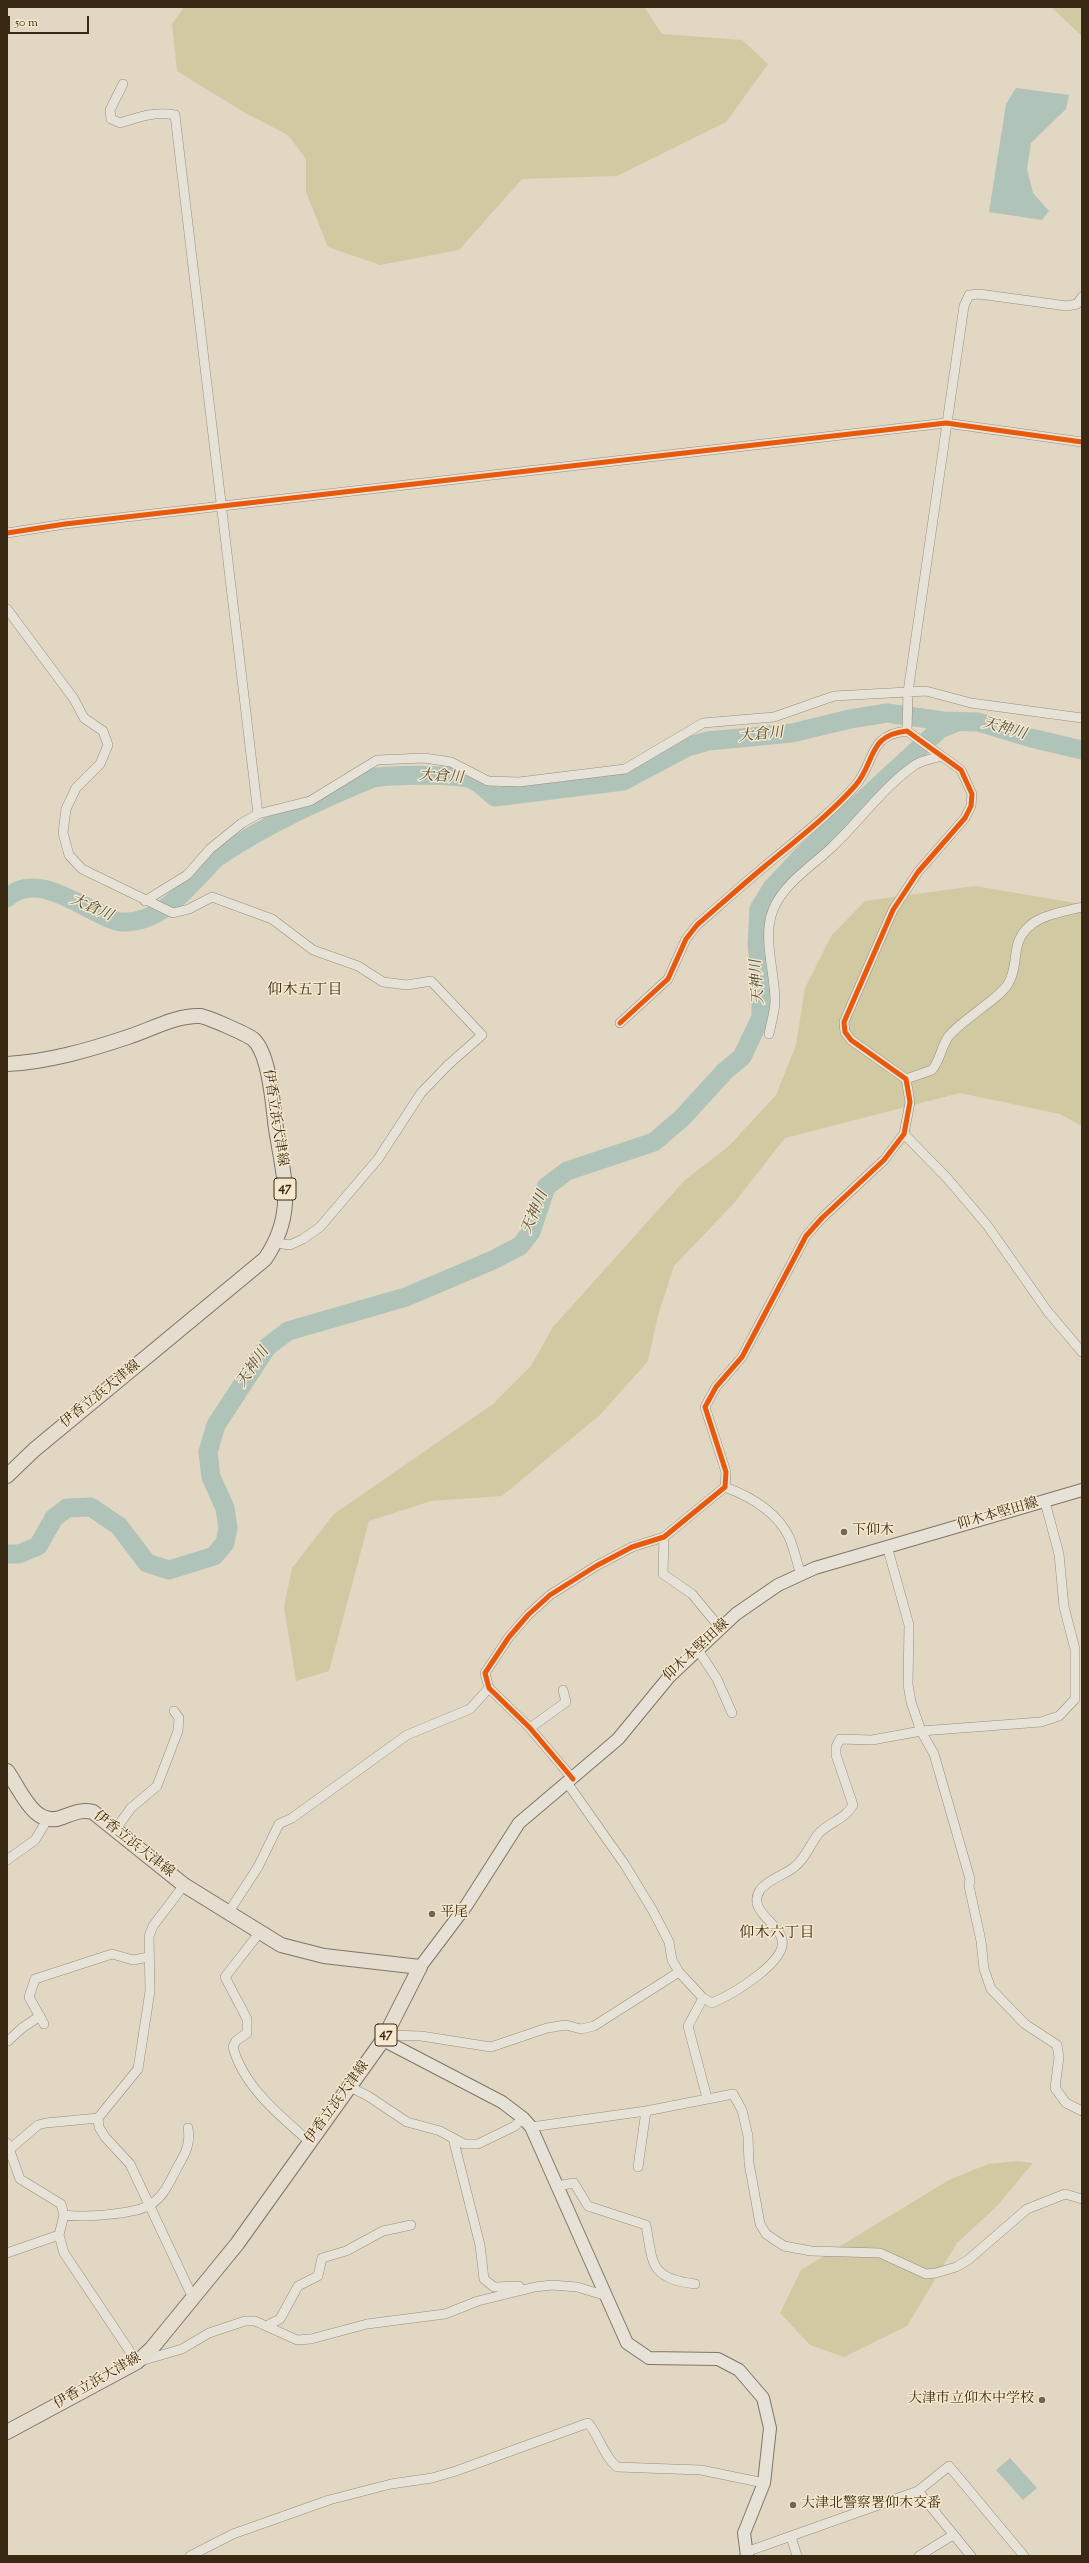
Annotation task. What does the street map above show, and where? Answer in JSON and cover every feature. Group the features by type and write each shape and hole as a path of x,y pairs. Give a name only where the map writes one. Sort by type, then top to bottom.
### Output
{"main road":[{"name":"伊香立浜大津線","path":"7,1064 25,1063 90,1050 183,1017 202,1016 253,1039 262,1055 269,1080 286,1195 285,1219 277,1242 265,1259 34,1450 7,1476"},
{"name":"仰木本堅田線","path":"420,1967 466,1906 519,1824 571,1781 618,1739 669,1676 736,1614 778,1585 801,1575 887,1546 1045,1502 1082,1490"},
{"path":"7,1771 34,1812 47,1820"},
{"name":"伊香立浜大津線","path":"7,2432 137,2362 152,2348 236,2244 350,2087 385,2037 420,1967 319,1955 281,1945 184,1885 93,1812 87,1810 47,1820"},
{"path":"385,2037 502,2102 527,2123 557,2186 627,2343 649,2358 718,2359 740,2370 763,2398 770,2428 764,2483 744,2532 747,2554"}],"street":[{"path":"124,84 110,110 112,118 120,123 149,115 165,113 175,115 258,814"},
{"path":"1045,1502 1059,1554 1064,1607 1075,1649 1075,1699 1059,1716 1041,1722 921,1731 872,1740 840,1739 836,1746 836,1755 853,1805 850,1811 820,1832 804,1859 794,1868 762,1888 757,1897 757,1904 762,1913 782,1938 782,1949 778,1958 733,1994 712,2003 703,1998 679,1972 672,1960 669,1942 653,1911 625,1864 571,1781 530,1728 489,1688 485,1674 489,1663 528,1615 550,1594 596,1566 632,1547 664,1537 725,1487 726,1472 705,1407 716,1387 742,1357 806,1236 822,1218 884,1160 904,1134 910,1102 906,1079 851,1040 845,1032 844,1022 893,910 918,872 965,818 971,806 972,794 968,782 961,770 933,751 908,730 908,692 964,306 969,296 979,294 1067,306 1077,304 1082,297"},
{"path":"7,534 65,524 946,423 1082,442"},
{"path":"7,609 74,700 84,718 103,731 108,745 100,764 76,788 66,809 63,834 69,855 82,869 146,902 172,913 189,909 212,897 272,919 313,950 358,966 383,982 407,985 432,981 482,1035 448,1065 421,1093 378,1159 320,1227 304,1239 290,1245 277,1242"},
{"path":"146,902 188,875 228,833 258,814 310,801 377,760 424,758 451,762 488,781 526,781 625,769 703,723 774,717 834,696 926,691 971,703 1082,718"},
{"path":"620,1023 668,979 686,939 697,925 817,824 856,785 872,758 877,743 889,735 908,730"},
{"path":"770,1034 775,1002 770,954 770,923 773,910 783,894 814,862 830,849 916,764 941,756"},
{"path":"906,1079 932,1070 948,1038 1007,985 1015,968 1018,943 1032,923 1041,918 1082,907"},
{"path":"904,1134 947,1178 987,1225 1048,1312 1082,1352"},
{"path":"725,1487 744,1494 771,1514 789,1536 801,1575"},
{"path":"664,1537 663,1574 692,1594 721,1628"},
{"path":"887,1546 909,1626 908,1684 911,1702 921,1731 934,1754 970,1879 970,1893 981,1941 984,1969 992,1989 1025,2024 1057,2045 1059,2057 1055,2088 1066,2103 1082,2111"},
{"path":"698,1650 718,1679 732,1713"},
{"path":"228,1913 258,1867 279,1824 292,1818 407,1735 470,1709 489,1688"},
{"path":"530,1728 566,1702 563,1690"},
{"path":"115,1830 131,1808 157,1786 178,1731 179,1718 174,1711"},
{"path":"7,1860 35,1840 47,1820"},
{"path":"184,1885 153,1926 149,1936 150,1991 138,2069 98,2118 42,2124 8,2146 20,2179 60,2204 64,2215 59,2235 64,2253 137,2362 182,2348 209,2333 245,2321 255,2321 297,2340 312,2339 367,2324 445,2314 478,2301 552,2285 577,2287 607,2296"},
{"path":"260,1932 225,1977 248,2019 249,2026 247,2033 236,2041 233,2047 236,2060 265,2103 310,2142"},
{"path":"8,2041 22,2028 42,2020 30,1997 35,1979 42,1975 112,1954 133,1960 149,1957"},
{"path":"385,2037 421,2036 491,2047 547,2028 566,2025 581,2029 594,2026 679,1972"},
{"path":"703,1998 688,2026 707,2098"},
{"path":"350,2087 368,2096 407,2122 440,2131 464,2144 478,2144 514,2126 527,2123 646,2111 733,2094 742,2110 748,2136 748,2163 760,2224 766,2234 784,2246 811,2251 880,2253 926,2274 936,2273 968,2260 1027,2209 1065,2194 1082,2199"},
{"path":"638,2167 646,2111"},
{"path":"98,2118 99,2127 105,2137 130,2164 148,2206 193,2298"},
{"path":"64,2215 83,2218 148,2206 165,2191 187,2151 190,2138 188,2128"},
{"path":"453,2138 480,2245 484,2280 494,2287 521,2286 524,2290"},
{"path":"557,2186 574,2183 588,2206 646,2225 652,2258 658,2272 674,2281 695,2284"},
{"path":"266,2326 280,2319 298,2286 318,2276 322,2258 346,2251 383,2230 411,2225"},
{"path":"7,2253 59,2235"},
{"path":"190,2556 233,2534 329,2500 391,2484 432,2478 456,2471 588,2423 596,2432 608,2459 616,2467 701,2470 764,2483"},
{"path":"747,2554 918,2491 949,2466 1024,2556"},
{"path":"918,2491 971,2556"},
{"path":"919,2556 953,2534"},
{"path":"791,2537 797,2556"}],"shaded area":[{"path":"184,7 644,7 662,34 742,40 768,64 726,122 617,176 522,179 459,250 380,265 328,247 306,192 306,159 288,135 247,114 177,71 172,24"},
{"path":"1051,7 1082,7 1082,36"},
{"path":"1016,88 1069,95 1066,109 1031,143 1027,169 1033,193 1049,211 1042,220 989,212 1006,104"},
{"path":"975,886 1082,904 1082,1126 1060,1114 960,1093 785,1138 734,1203 674,1266 658,1315 648,1361 601,1414 502,1496 431,1501 369,1521 329,1671 296,1681 284,1607 292,1568 334,1514 493,1404 531,1366 553,1327 685,1180 729,1146 776,1095 796,1045 805,988 831,936 865,901"},
{"path":"1017,2161 1033,2163 997,2206 957,2243 907,2326 844,2357 810,2345 780,2313 801,2270 949,2180 988,2164"},
{"path":"1010,2458 1037,2488 1023,2500 996,2470"}],"waterway":[{"name":"大倉川","path":"7,898 19,890 32,888 46,890 61,895 116,921 128,922 140,920 158,913 174,901 214,860 237,844 294,813 373,778 426,775 467,778 478,783 495,797 623,781 687,747 708,741 792,733 850,719 887,713 943,721 978,722 1031,738 1082,750"},
{"name":"天神川","path":"7,1554 19,1554 38,1546 54,1518 67,1508 91,1507 119,1526 147,1563 169,1570 214,1556 225,1543 228,1528 225,1508 211,1477 208,1452 216,1425 267,1347 288,1331 406,1297 493,1260 520,1246 531,1232 546,1187 567,1171 654,1142 682,1118 725,1071 742,1057 761,1017 761,984 757,944 759,909 772,888 803,855 940,729 957,722"}],"cycle path":[{"path":"7,533 65,524 946,423 1082,442"},
{"path":"573,1779 530,1728 489,1688 485,1673 509,1637 528,1615 550,1595 596,1566 632,1547 664,1537 725,1487 726,1472 705,1407 716,1387 742,1357 806,1236 822,1218 884,1160 904,1134 910,1102 906,1079 851,1040 845,1032 844,1022 893,910 918,872 965,818 971,806 972,794 961,770 907,731 885,738 874,751 862,777 855,786 822,818 697,925 686,939 668,979 620,1023"}],"place":[{"name":"下仰木","path":"844,1532"},
{"name":"平尾","path":"432,1914"},
{"name":"大津市立仰木中学校","path":"1042,2400"},
{"name":"大津北警察署仰木交番","path":"793,2505"}],"district":[{"name":"仰木五丁目","path":"305,991"},
{"name":"仰木六丁目","path":"777,1934"}]}
